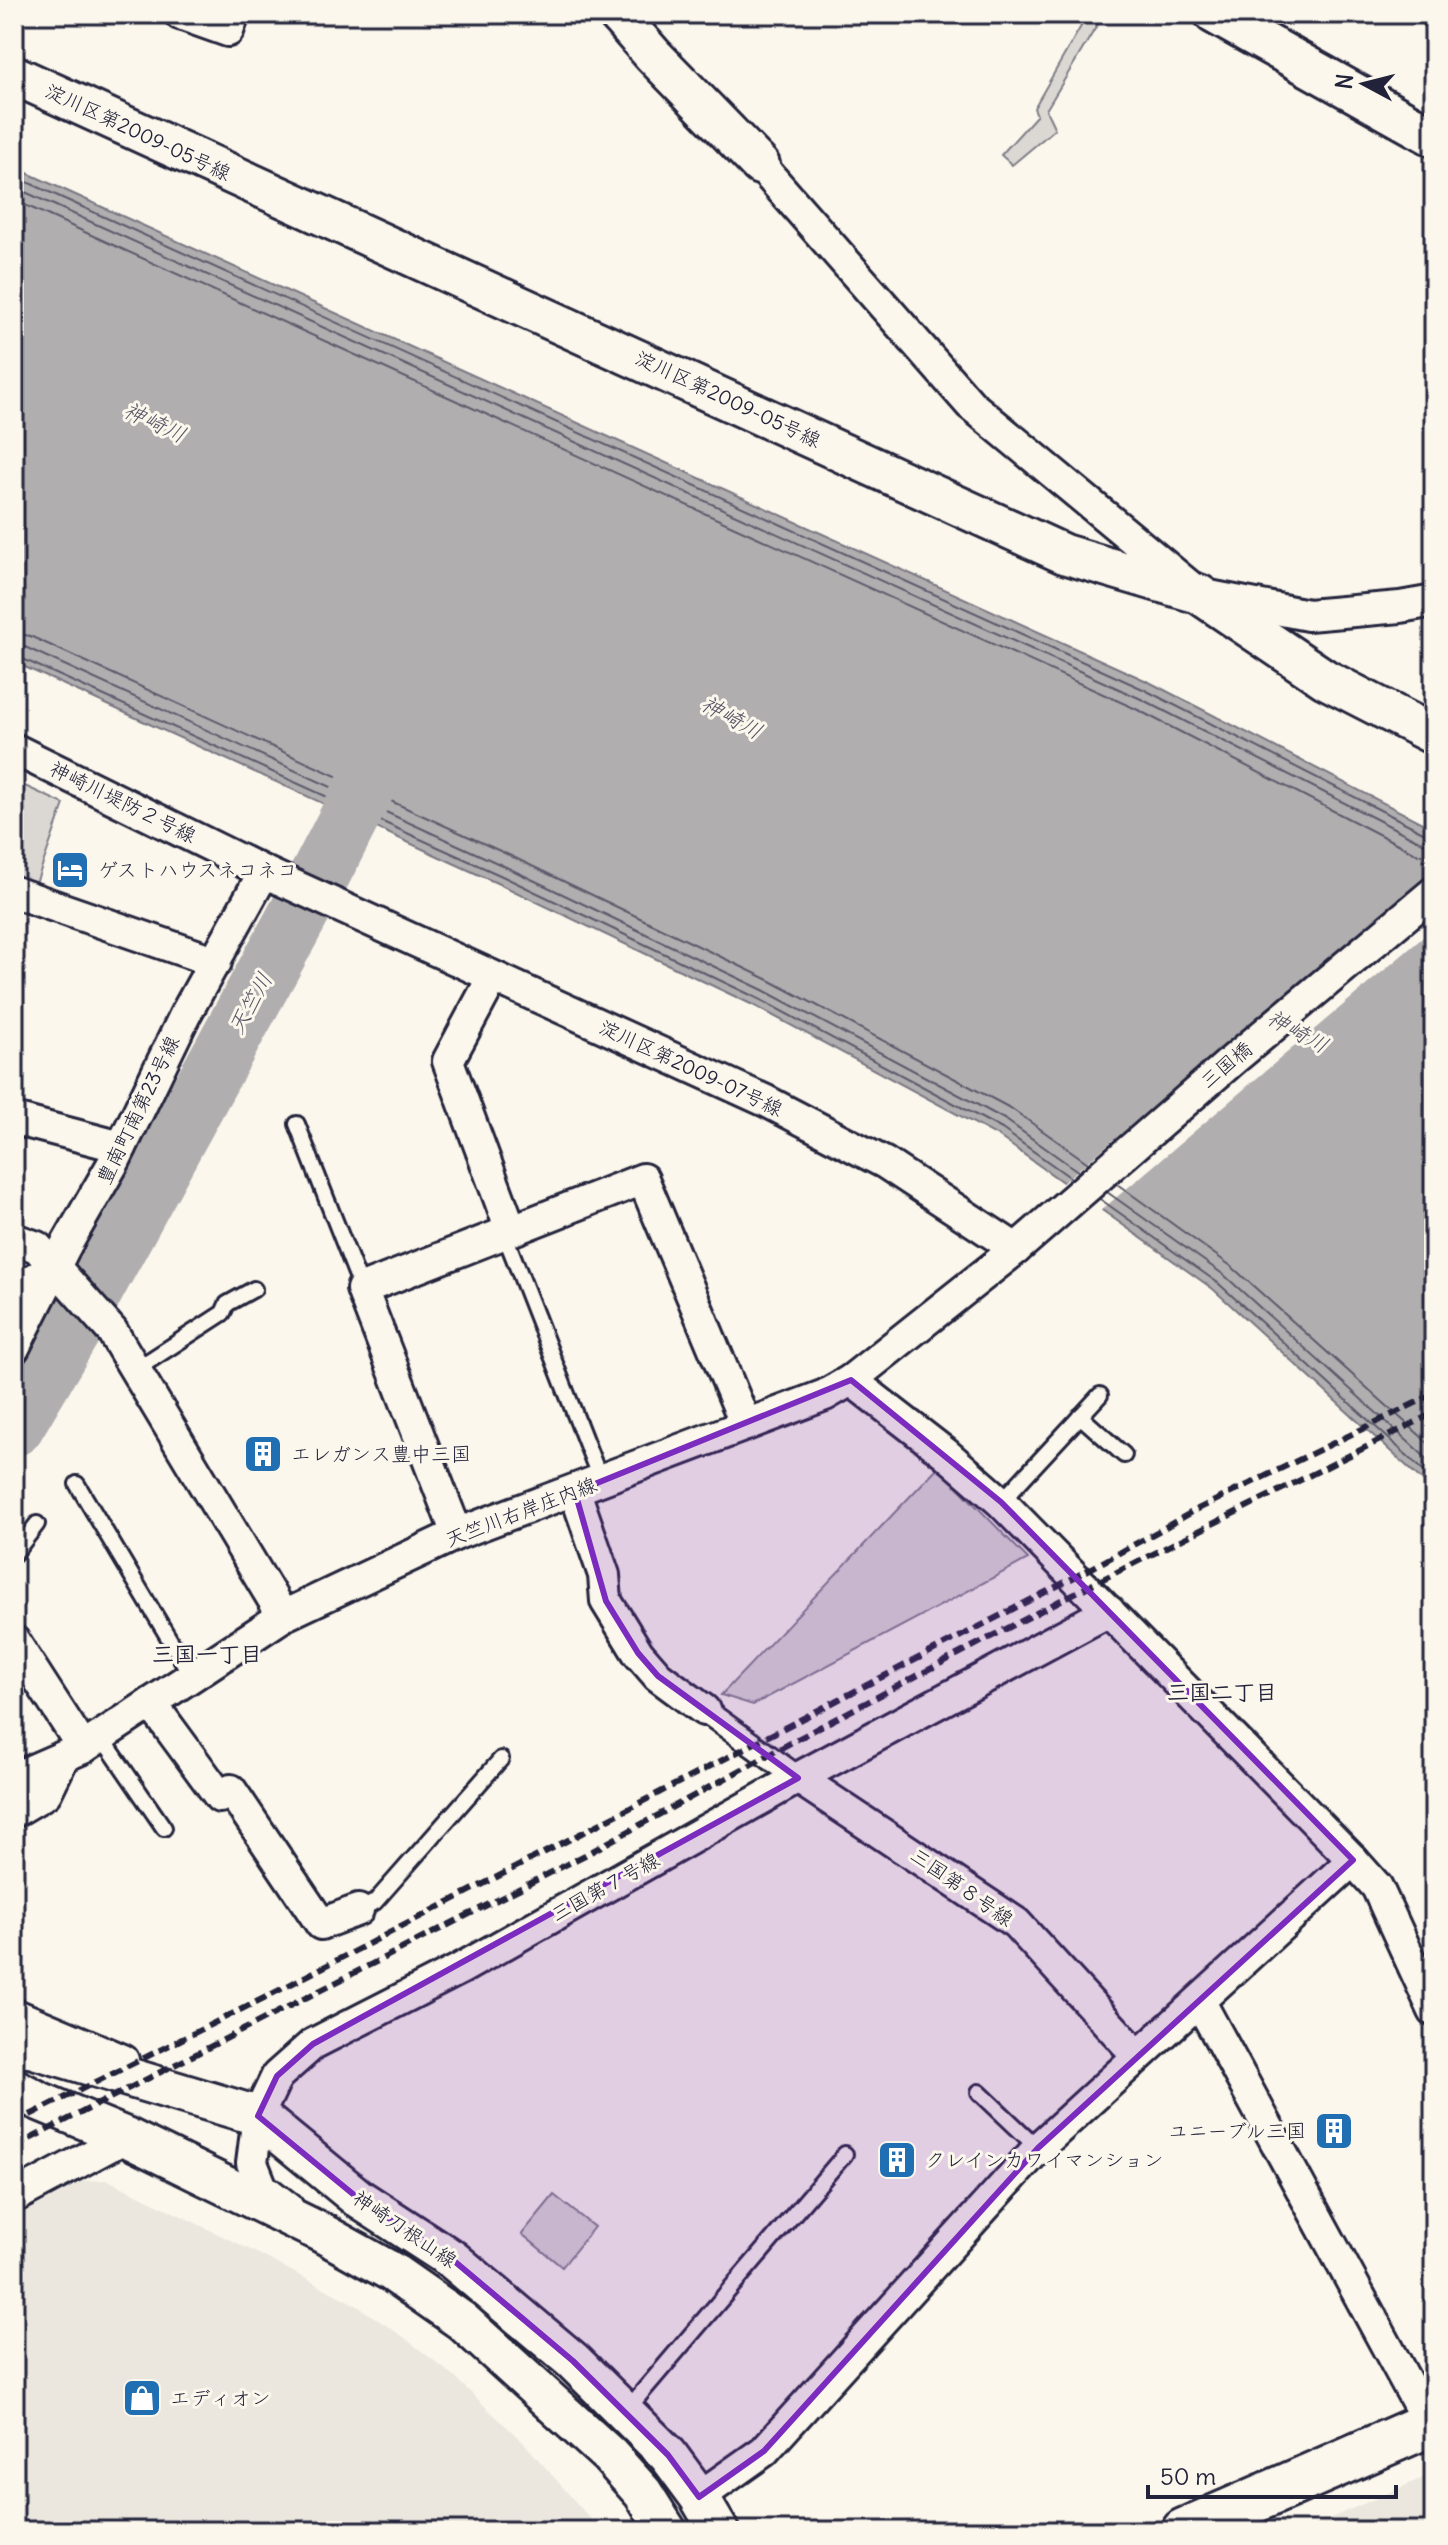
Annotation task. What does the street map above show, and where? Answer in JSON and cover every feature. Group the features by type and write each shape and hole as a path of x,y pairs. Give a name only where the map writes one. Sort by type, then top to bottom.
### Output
{"highway":[{"path":"1184,2531 1431,2423"}],"street":[{"path":"180,14 228,31 234,14"},
{"path":"617,14 760,165 971,405 1199,594 1308,615 1434,601"},
{"path":"1214,14 1434,137"},
{"name":"淀川区第2009-05号線","path":"14,75 1064,554 1199,594 1325,679 1434,735"},
{"name":"神崎川堤防２号線","path":"14,749 353,914"},
{"name":"豊南町南第23号線","path":"14,1348 58,1272 185,1015 269,875"},
{"path":"14,892 216,962"},
{"name":"三国橋","path":"1019,1246 1234,1059 1434,892"},
{"name":"淀川区第2009-07号線","path":"353,914 766,1101 885,1163 1019,1246"},
{"path":"493,977 448,1061 508,1232"},
{"path":"14,1119 121,1147"},
{"path":"457,1534 362,1289 643,1179 746,1425"},
{"path":"14,1239 37,1247 112,1331 283,1616"},
{"name":"天竺川右岸庄内線","path":"14,1778 82,1748 283,1616 457,1534 825,1395 851,1380 1019,1246"},
{"path":"14,1291 58,1272"},
{"path":"851,1380 945,1453 1001,1502 1353,1860 1377,1887 1434,2011"},
{"path":"588,1487 606,1601 638,1653 658,1676 798,1778"},
{"name":"三国第７号線","path":"322,2233 262,2188 252,2163 258,2116 277,2076 313,2044 460,1969 798,1778 1109,1611"},
{"path":"14,1641 82,1748 46,1793 14,1812"},
{"path":"151,1703 220,1797 231,1790 321,1924 358,1910"},
{"name":"三国第８号線","path":"798,1778 1016,1923 1138,2056"},
{"path":"699,2497 764,2451 1038,2148 1353,1860"},
{"path":"1200,2002 1431,2423"},
{"path":"14,2014 122,2060 147,2067 218,2104"},
{"name":"神崎刀根山線","path":"14,2043 258,2116 359,2199 453,2260 573,2361 668,2455 719,2531"},
{"path":"22,2097 126,2137 322,2233 392,2272 462,2321 609,2455 643,2493 667,2531"},
{"path":"14,2197 126,2137"},
{"path":"609,2455 633,2418"}],"lane":[{"path":"297,1124 362,1289"},
{"path":"508,1232 588,1487"},
{"path":"135,1371 223,1313 227,1304 254,1289"},
{"path":"1001,1502 1100,1395"},
{"path":"1080,1416 1124,1455"},
{"path":"77,1484 192,1677"},
{"path":"14,1554 37,1524"},
{"path":"82,1748 164,1828"},
{"path":"358,1910 375,1902 406,1875 501,1759"},
{"path":"979,2092 1038,2148"},
{"path":"633,2418 845,2154"}],"highlighted area":[{"path":"851,1380 1001,1502 1353,1860 1038,2148 764,2451 699,2497 668,2455 573,2361 453,2260 359,2199 258,2116 277,2076 313,2044 798,1778 658,1676 638,1653 606,1601 575,1492"}],"shaded area":[{"path":"1088,14 1104,14 1046,110 1055,129 1012,165 1001,155 1037,115 1034,108"},
{"path":"14,781 64,804 36,883 14,875"},
{"path":"938,1467 1028,1559 753,1705 721,1695"},
{"path":"108,2180 356,2305 405,2338 451,2374 525,2444 601,2531 14,2531 14,2212 73,2181"},
{"path":"554,2195 594,2227 562,2267 522,2234"},
{"path":"1434,2473 1434,2531 1301,2531"}],"water":[{"name":"神崎川","path":"14,167 1149,682 1434,829 1434,1491 1213,1289 998,1136 755,1006 499,884 14,662"}],"pier":[{"path":"1434,869 1434,928 1098,1213 1060,1185"}],"waterway":[{"name":"天竺川","path":"14,1426 78,1318 321,873 387,744"}],"railway":[{"path":"14,2123 264,1998 1092,1568 1196,1510 1434,1394"},
{"path":"14,2147 585,1855 1065,1598 1434,1413"}],"place":[{"name":"ゲストハウスネコネコ","path":"70,870"},
{"name":"エレガンス豊中三国","path":"263,1454"},
{"name":"ユニーブル三国","path":"1334,2131"},
{"name":"クレインカワイマンション","path":"897,2160"},
{"name":"エディオン","path":"142,2398"}],"district":[{"name":"三国一丁目","path":"207,1654"},
{"name":"三国二丁目","path":"1222,1692"}]}
